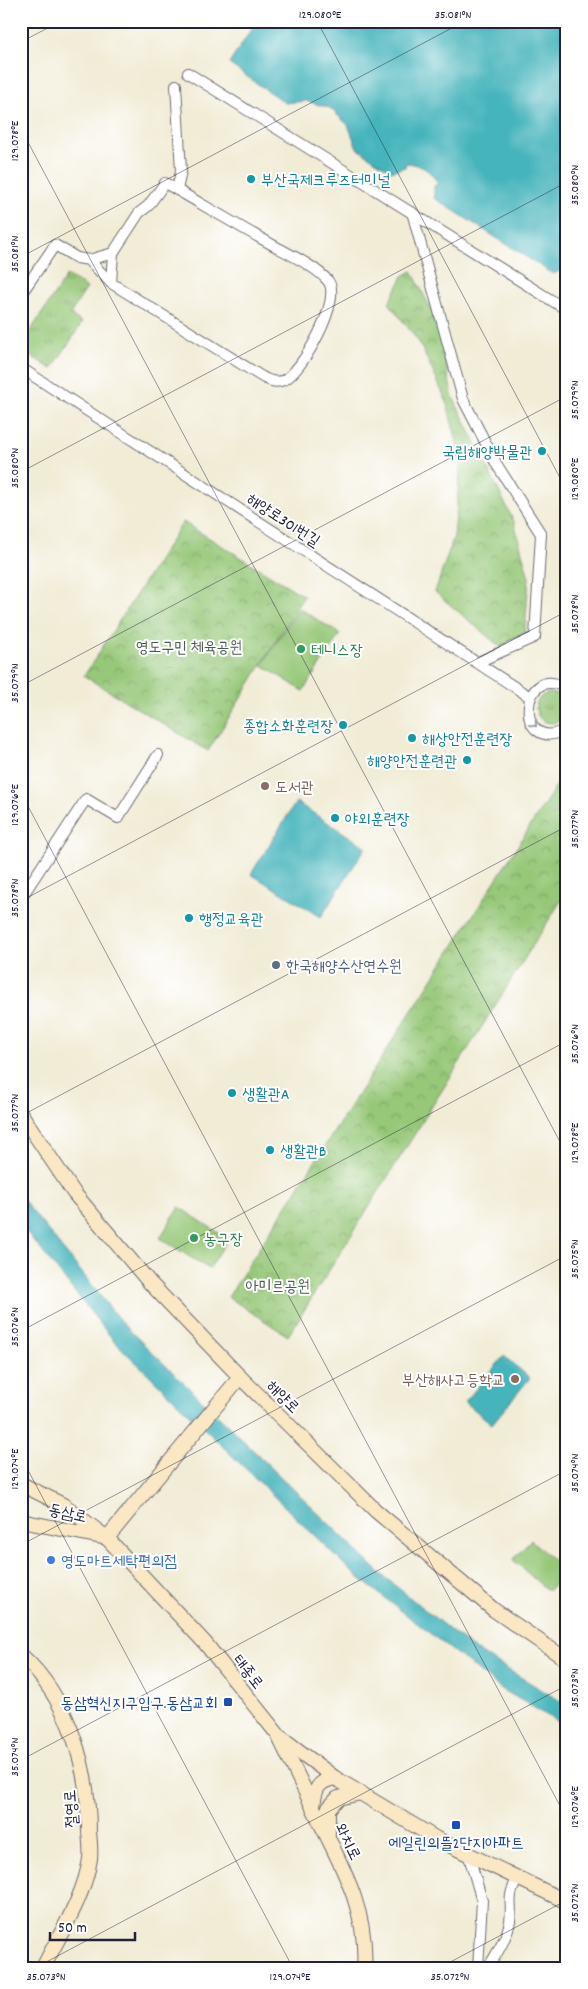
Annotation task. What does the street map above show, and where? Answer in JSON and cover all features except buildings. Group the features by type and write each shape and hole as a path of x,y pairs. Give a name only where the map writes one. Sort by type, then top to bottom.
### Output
{"main road":[{"name":"해양로","path":"21,1114 85,1206 150,1283 240,1378 376,1511 494,1610 567,1660"},
{"path":"107,1538 240,1378"},
{"name":"태종로","path":"21,1484 65,1506 107,1538 205,1643 279,1736 335,1778 469,1856 567,1902"},
{"name":"동삼로","path":"21,1521 107,1538"},
{"name":"절영로","path":"21,1655 47,1686 65,1718 84,1772 89,1804 90,1859 81,1892 43,1968"},
{"name":"와치로","path":"279,1736 355,1895 363,1924 366,1949 364,1968"},
{"path":"313,1806 314,1790 324,1780 335,1778"},
{"path":"328,1837 328,1809 338,1798 361,1793"}],"street":[{"path":"188,73 567,310"},
{"path":"176,85 181,172 177,190"},
{"path":"90,260 111,283 268,380 277,382 286,379 294,371 327,319 332,291 329,282 288,254 165,183 148,206 139,213 113,253 111,283"},
{"path":"412,212 463,399 497,465 540,534 535,637 478,662"},
{"path":"21,294 55,245 77,258 90,260 113,253"},
{"name":"해양로301번길","path":"21,368 530,697"},
{"path":"567,689 549,684 535,691 530,697 527,714 535,728 551,734 567,730"},
{"path":"21,898 86,799 118,818 158,755"},
{"path":"469,1856 482,1901 478,1968"},
{"path":"488,1968 501,1947 510,1920 509,1894 517,1879"}],"green space":[{"path":"412,271 437,321 452,395 514,522 529,578 524,642 499,646 435,592 454,536 460,472 459,450 446,400 419,342 389,303 403,276"},
{"path":"67,275 87,288 70,314 82,323 52,369 24,352 22,344"},
{"name":"영도구민 체육공원","path":"183,522 304,596 208,751 84,676"},
{"name":"테니스장","path":"299,608 340,634 303,691 262,665"},
{"path":"551,693 562,697 566,708 562,719 551,723 540,719 536,708 540,697"},
{"name":"아미르공원","path":"567,769 567,891 288,1336 228,1297"},
{"name":"농구장","path":"179,1207 228,1239 209,1269 160,1238"},
{"path":"531,1540 566,1572 548,1591 513,1560"}],"water":[{"path":"249,21 567,21 567,268 553,274 434,198 434,186 438,184 429,172 421,167 406,163 405,167 391,171 357,148 348,125 330,108 306,101 285,103 229,64 254,25"},
{"path":"296,802 366,847 321,917 251,874"},
{"path":"21,1197 123,1324 381,1574 472,1648 567,1705 567,1727 500,1688 354,1574 114,1341 21,1225"},
{"path":"504,1356 530,1378 492,1424 465,1402"}],"place":[{"name":"부산국제크루즈터미널","path":"251,179"},
{"name":"국립해양박물관","path":"542,451"},
{"name":"테니스장","path":"301,649"},
{"name":"종합소화훈련장","path":"343,725"},
{"name":"해상안전훈련장","path":"412,738"},
{"name":"해양안전훈련관","path":"467,760"},
{"name":"도서관","path":"265,786"},
{"name":"야외훈련장","path":"335,818"},
{"name":"행정교육관","path":"189,918"},
{"name":"한국해양수산연수원","path":"276,965"},
{"name":"생활관A","path":"232,1093"},
{"name":"생활관B","path":"270,1150"},
{"name":"농구장","path":"194,1238"},
{"name":"부산해사고등학교","path":"515,1379"},
{"name":"영도마트세탁편의점","path":"51,1560"},
{"name":"동삼혁신지구입구.동삼교회","path":"228,1702"},
{"name":"에일린의뜰2단지아파트","path":"456,1825"}]}
